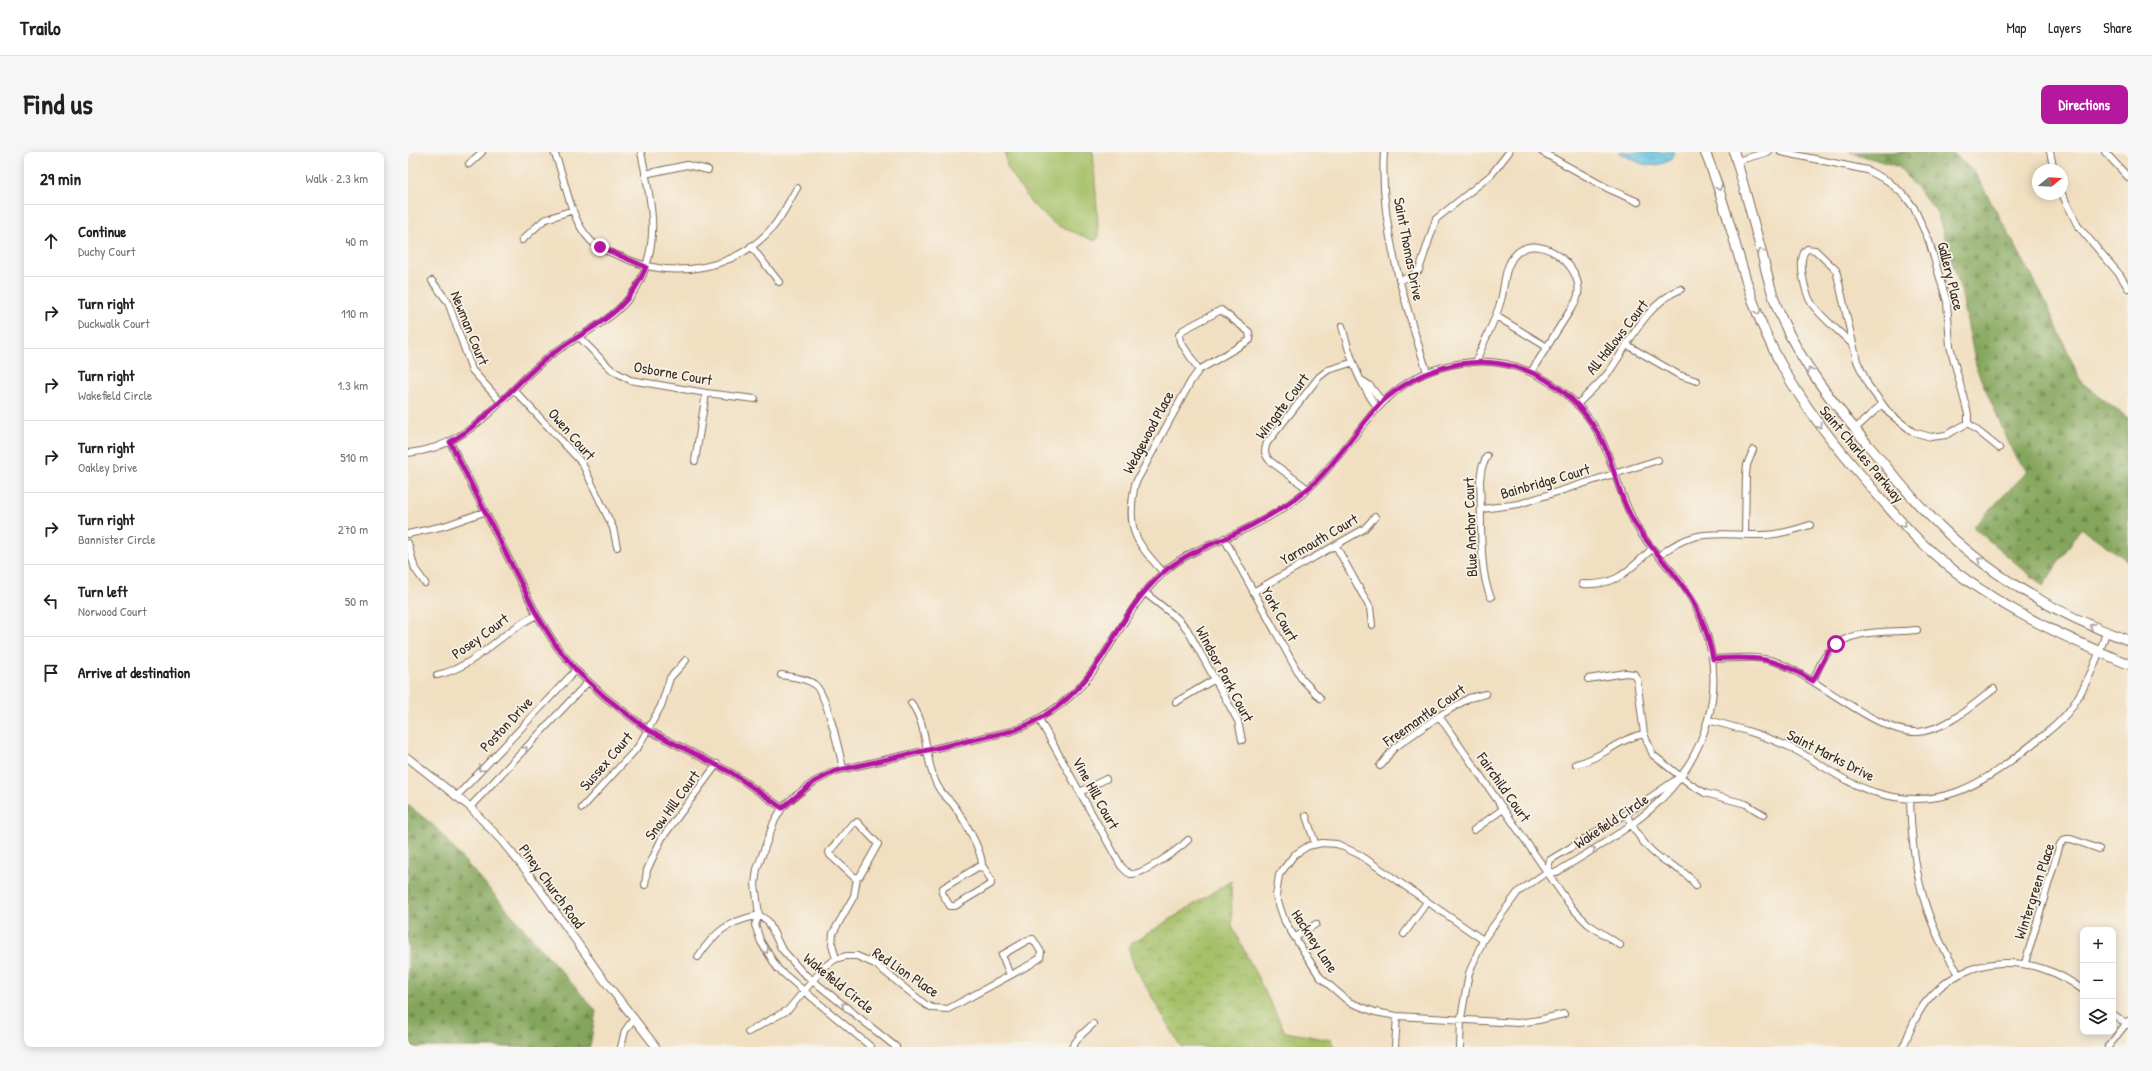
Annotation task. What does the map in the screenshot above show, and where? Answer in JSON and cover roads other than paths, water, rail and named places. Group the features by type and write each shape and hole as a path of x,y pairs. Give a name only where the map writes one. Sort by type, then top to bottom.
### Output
{"main road":[{"name":"Saint Charles Parkway","path":"1705,152 1727,212 1752,298 1766,333 1794,388 1830,440 1908,530 1939,558 1979,588 2034,622 2128,664"},
{"name":"Saint Charles Parkway","path":"1735,156 1769,282 1782,318 1800,354 1813,374 1855,429 1916,502 1971,553 2000,575 2041,600 2106,633 2128,640"}],"street":[{"path":"469,164 482,152"},
{"path":"554,152 573,210 585,233 595,244 646,267 674,271 703,268 751,246 772,228 797,188"},
{"path":"408,453 437,447 450,442 473,427 547,358 578,336 605,320 625,302 640,281 646,267 653,228 641,152"},
{"name":"Saint Thomas Drive","path":"1384,152 1383,172 1387,208 1399,280 1427,372"},
{"path":"1399,280 1410,278 1419,270 1436,219 1491,175 1509,152"},
{"path":"1542,152 1607,188 1638,202"},
{"path":"1735,156 1768,152"},
{"name":"Gallery Place","path":"1781,152 1867,170 1896,188 1914,208 1929,240 1947,302 1950,346 1968,414 1968,423"},
{"path":"2050,152 2053,164"},
{"path":"2105,152 2128,177"},
{"path":"645,174 687,165 708,170"},
{"path":"2065,200 2078,226 2120,275 2128,288"},
{"path":"522,240 544,220 573,210"},
{"path":"751,246 779,282"},
{"path":"1476,362 1496,316 1508,269 1517,253 1532,247 1544,249 1555,254 1573,269 1578,280 1579,292 1576,301 1532,372"},
{"path":"1851,343 1811,302 1801,265 1802,257 1807,249 1815,250 1836,270 1851,343 1866,381 1882,404 1903,426 1913,432 1926,436 1946,435 1968,423 2000,448"},
{"name":"Newman Court","path":"432,281 448,302 472,370 501,402"},
{"name":"All Hallows Court","path":"1577,405 1606,376 1636,328 1656,306 1670,294 1681,289"},
{"name":"Wedgewood Place","path":"1163,572 1135,538 1131,512 1135,484 1190,381 1199,370 1250,340 1249,332 1224,311 1216,312 1180,333 1180,341 1199,370"},
{"path":"1496,316 1547,348"},
{"path":"1342,326 1351,363 1365,390 1377,407"},
{"name":"Osborne Court","path":"578,336 612,370 623,377 640,382 706,393 755,398"},
{"path":"1627,344 1679,375 1697,381"},
{"name":"Wakefield Circle","path":"871,1047 778,969 765,949 755,925 759,915 755,884 757,869 765,842 782,808 814,782 843,768 1012,731 1039,719 1063,703 1085,682 1144,592 1163,572 1187,555 1274,513 1308,489 1382,401 1427,372 1476,362 1506,365 1532,372 1560,389 1577,405 1598,432 1628,511 1652,549 1681,583 1694,604 1707,632 1713,659 1713,692 1708,720 1696,749 1680,776 1662,801 1632,825 1556,872 1547,872 1518,892 1483,940 1469,973 1461,1018 1460,1047"},
{"name":"Wingate Court","path":"1308,489 1270,461 1266,456 1265,448 1267,443 1319,377 1328,370 1351,363"},
{"path":"1361,380 1369,385 1382,401"},
{"name":"Owen Court","path":"514,390 582,463 613,528 616,547"},
{"path":"695,461 706,393"},
{"path":"1855,429 1882,404"},
{"path":"450,442 537,615 557,647 576,670 615,706 648,730 717,764 757,788 782,808"},
{"path":"1745,535 1746,469 1753,450"},
{"name":"Blue Anchor Court","path":"1486,456 1480,473 1484,577 1491,597"},
{"name":"Bainbridge Court","path":"1482,509 1519,504 1658,460"},
{"path":"408,534 444,526 484,512"},
{"name":"Yarmouth Court","path":"1253,592 1364,529 1375,517"},
{"path":"1659,556 1677,543 1694,536 1708,534 1777,534 1810,525"},
{"name":"York Court","path":"1224,538 1302,678 1320,698"},
{"path":"408,543 415,569 425,583"},
{"path":"1336,546 1368,603 1372,614 1372,625"},
{"path":"1582,584 1604,584 1616,579 1652,549"},
{"name":"Windsor Park Court","path":"1144,592 1182,622 1194,640 1238,721 1242,740"},
{"name":"Posey Court","path":"437,675 463,666 517,625 537,615"},
{"path":"1813,681 1828,652 1846,638 1860,635 1917,630"},
{"name":"Saint Marks Drive","path":"1708,720 1758,734 1788,746 1864,789 1910,799 1932,799 1956,793 1981,782 2016,758 2053,728 2074,704 2100,652 2106,633"},
{"path":"1713,659 1744,657 1762,658 1779,663 1813,681 1881,723 1907,732 1927,730 1948,722 1994,689"},
{"name":"Sussex Court","path":"582,808 630,756 648,730 661,706 670,678 686,660"},
{"name":"Poston Drive","path":"456,797 576,670"},
{"path":"1588,680 1626,673 1634,674 1637,679 1644,734 1653,755 1705,793 1746,804 1764,815"},
{"path":"781,675 809,681 818,687 828,711 843,768"},
{"path":"1176,702 1215,679"},
{"name":"Poston Drive","path":"470,808 588,682"},
{"name":"Freemantle Court","path":"1380,766 1394,748 1439,716 1469,698 1478,694 1486,694"},
{"path":"911,703 919,716 937,784 956,810 978,847 983,862 982,867 991,880 990,885 955,906 949,905 942,893 943,888 982,867"},
{"name":"Fairchild Court","path":"1439,716 1579,916 1620,945"},
{"name":"Vine Hill Court","path":"1039,719 1127,873 1134,874 1176,852 1188,840"},
{"path":"1576,764 1591,760 1628,738 1644,734"},
{"name":"Piney Church Road","path":"408,758 470,808 501,840 528,873 601,976 656,1047"},
{"name":"Snow Hill Court","path":"645,885 647,870 662,838 717,764"},
{"name":"Wakefield Circle","path":"1547,872 1550,860 1626,814 1680,776"},
{"path":"1080,792 1106,779"},
{"path":"1910,799 1911,844 1919,886 1935,930 1959,974"},
{"path":"1474,830 1503,809"},
{"path":"1626,814 1649,848 1686,873 1696,886"},
{"path":"1306,816 1315,843 1333,843 1348,848 1483,940"},
{"path":"748,1032 788,1010 825,966 836,959 832,944 833,933 854,896 857,878 878,843 860,824 855,822 830,849 829,853 852,876 857,878"},
{"name":"Wintergreen Place","path":"2025,963 2060,844 2065,840 2071,839 2099,849"},
{"name":"Hackney Lane","path":"1315,843 1294,856 1283,868 1277,881 1276,896 1280,910 1320,977 1342,997 1363,1008 1397,1016 1461,1018 1518,1023 1564,1014"},
{"path":"1404,934 1427,902"},
{"path":"698,957 719,930 732,923 759,915"},
{"name":"Wakefield Circle","path":"759,915 768,921 776,939 787,956 812,981 896,1047"},
{"path":"1296,937 1316,924"},
{"name":"Red Lion Place","path":"836,959 846,956 866,959 926,1005 941,1009 953,1008 1040,958 1041,952 1033,939 1028,940 1002,955 1010,975"},
{"path":"1903,1047 1924,1004 1940,988 1959,974 1998,964 2025,963 2052,971 2080,988"},
{"path":"1396,1047 1397,1016"},
{"path":"2108,1047 2127,1023 2116,1016"},
{"path":"621,1047 626,1030 634,1018"},
{"path":"1072,1047 1080,1036 1093,1024"}],"water":[{"path":"1618,152 1674,152 1671,160 1656,165 1650,165 1638,162"}]}
